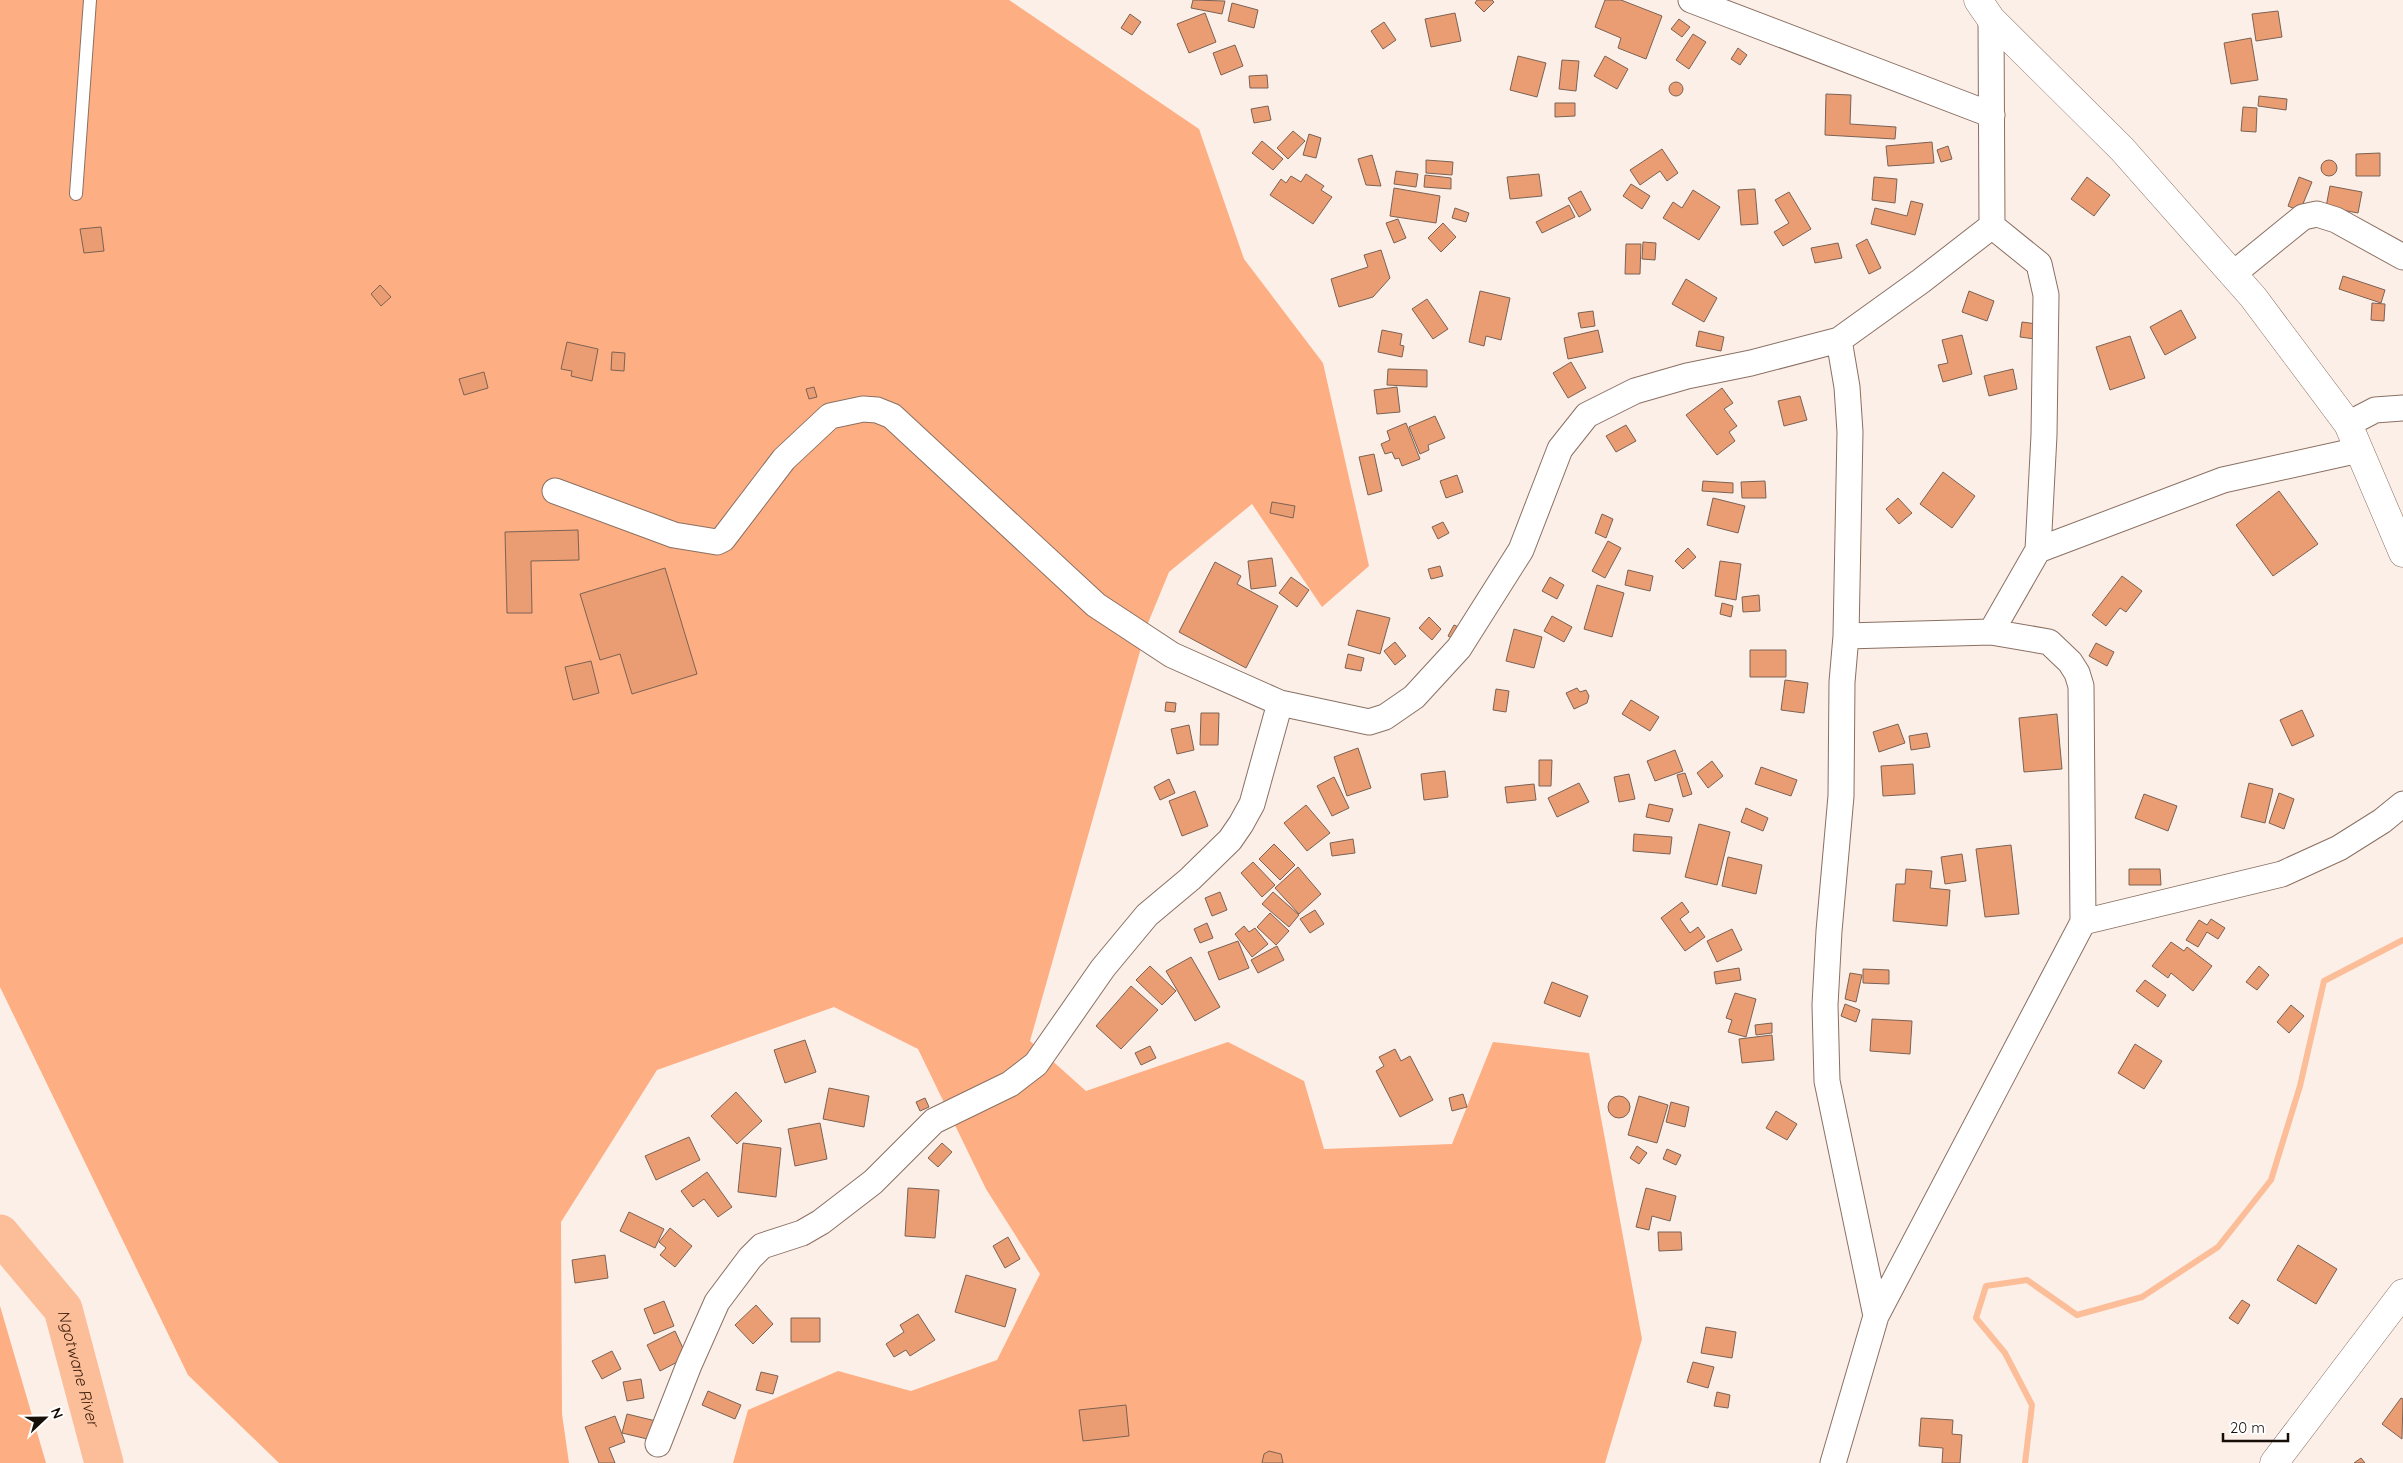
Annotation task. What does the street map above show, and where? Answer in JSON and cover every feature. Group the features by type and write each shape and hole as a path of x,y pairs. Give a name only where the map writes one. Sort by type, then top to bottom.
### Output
{"street":[{"path":"1691,0 1992,115"},
{"path":"1984,10 1992,115 1992,226"},
{"path":"1984,10 2122,149 2253,297 2348,424 2403,553"},
{"path":"2233,274 2303,217 2317,214 2336,220 2403,257"},
{"path":"555,491 674,535 718,542 723,539 784,459 830,416 847,410 878,410 892,416 1096,605 1172,655 1280,703 1369,722 1386,717 1414,697 1459,648 1521,550 1560,449 1587,415 1635,391 1687,376 1752,364 1839,340 1921,281 1992,226"},
{"path":"1991,632 2038,550 2044,435 2046,295 2040,264 1992,226"},
{"path":"1839,340 1847,387 1850,432 1846,636 1842,682 1841,796 1828,931 1825,996 1827,1081 1876,1316"},
{"path":"2348,424 2375,410 2403,408"},
{"path":"2038,550 2223,480 2359,450"},
{"path":"1833,1463 1876,1316 2083,922 2081,686 2077,673 2070,662 2049,642 1991,632 1846,636"},
{"path":"658,1444 689,1365 717,1302 750,1258 762,1246 791,1237 821,1222 872,1182 934,1122 1010,1084 1036,1064 1103,968 1147,915 1190,879 1230,840 1252,804 1280,703"},
{"path":"2083,922 2282,874 2339,848 2382,821 2403,804"},
{"path":"2274,1463 2403,1293"}],"lane":[{"path":"76,194 90,0"}],"shaded area":[{"path":"0,0 1009,0 1199,129 1244,259 1323,363 1369,566 1322,607 1252,504 1169,572 1148,623 1030,1041 1086,1091 1228,1042 1304,1081 1324,1149 1452,1144 1493,1042 1589,1053 1642,1339 1605,1463 733,1463 748,1410 838,1371 911,1391 997,1360 1040,1274 986,1189 918,1049 834,1007 657,1070 561,1222 562,1414 569,1463 279,1463 188,1375 0,987"},
{"path":"0,1306 46,1463 0,1463"}],"building":[{"path":"1193,0 1225,1 1222,14 1191,8"},
{"path":"1477,0 1492,0 1494,2 1484,12 1475,3"},
{"path":"1605,0 1621,0 1662,16 1646,59 1618,48 1621,38 1595,27"},
{"path":"1232,3 1258,10 1254,28 1228,21"},
{"path":"2278,11 2282,37 2256,41 2252,14"},
{"path":"1205,13 1216,42 1189,53 1177,24"},
{"path":"1455,13 1461,41 1431,47 1425,19"},
{"path":"1130,14 1141,22 1132,35 1121,28"},
{"path":"1679,19 1690,27 1682,37 1671,29"},
{"path":"1384,22 1396,40 1383,49 1371,31"},
{"path":"1693,34 1706,42 1689,69 1676,60"},
{"path":"2251,38 2258,80 2231,84 2224,43"},
{"path":"1235,45 1243,66 1221,75 1213,53"},
{"path":"1738,48 1747,55 1740,65 1731,59"},
{"path":"1518,56 1546,63 1537,97 1510,90"},
{"path":"1605,56 1628,69 1617,89 1594,76"},
{"path":"1562,60 1579,61 1576,91 1559,89"},
{"path":"1267,75 1268,88 1250,88 1249,76"},
{"path":"1673,82 1679,82 1683,89 1679,96 1673,96 1669,92 1669,86"},
{"path":"1826,94 1851,95 1850,124 1896,127 1895,139 1825,135"},
{"path":"2259,96 2287,99 2286,110 2258,106"},
{"path":"1555,103 1575,103 1575,116 1555,117"},
{"path":"1268,106 1271,120 1254,123 1251,109"},
{"path":"2243,107 2257,108 2256,132 2241,131"},
{"path":"1293,131 1305,141 1288,159 1277,148"},
{"path":"1309,134 1321,138 1316,158 1303,155"},
{"path":"1262,141 1283,159 1273,170 1252,153"},
{"path":"1932,142 1934,163 1888,166 1886,146"},
{"path":"1948,146 1952,159 1941,162 1937,150"},
{"path":"1662,149 1678,173 1667,181 1660,171 1640,185 1630,170"},
{"path":"2380,153 2380,176 2356,176 2356,154"},
{"path":"1372,155 1381,186 1366,185 1358,159"},
{"path":"1426,160 1453,162 1452,175 1426,173"},
{"path":"2329,160 2337,168 2329,176 2321,168"},
{"path":"1396,171 1418,174 1416,187 1394,184"},
{"path":"1306,174 1324,186 1321,190 1332,197 1313,224 1270,195 1281,179 1286,183 1291,176 1301,182"},
{"path":"1539,174 1542,196 1510,199 1507,177"},
{"path":"1425,175 1451,178 1451,189 1424,187"},
{"path":"1874,177 1897,179 1895,203 1872,200"},
{"path":"2087,177 2110,195 2094,216 2071,199"},
{"path":"2299,177 2312,182 2300,211 2288,206"},
{"path":"1631,184 1650,196 1642,209 1623,196"},
{"path":"2330,186 2362,192 2358,213 2326,207"},
{"path":"1394,188 1440,196 1436,223 1390,216"},
{"path":"1755,189 1758,224 1741,225 1738,190"},
{"path":"1693,190 1720,207 1699,240 1663,218 1673,202 1682,208"},
{"path":"1581,191 1591,210 1579,217 1568,198"},
{"path":"1789,192 1811,229 1783,246 1774,232 1789,223 1775,200"},
{"path":"1911,201 1923,204 1915,235 1871,224 1875,208 1907,216"},
{"path":"1569,205 1575,217 1542,233 1536,222"},
{"path":"1455,208 1469,213 1466,222 1452,218"},
{"path":"1398,219 1406,238 1394,243 1386,223"},
{"path":"1443,223 1456,237 1441,252 1428,238"},
{"path":"101,227 104,251 84,253 80,229"},
{"path":"1867,239 1881,268 1869,274 1856,245"},
{"path":"1643,242 1656,243 1655,260 1642,259"},
{"path":"1838,243 1842,258 1815,263 1811,248"},
{"path":"1626,244 1641,244 1640,274 1625,274"},
{"path":"1381,250 1390,278 1373,297 1339,307 1331,279 1368,267 1364,255"},
{"path":"2343,276 2385,290 2381,303 2339,289"},
{"path":"1686,279 1717,298 1704,322 1672,304"},
{"path":"380,285 391,297 381,306 371,294"},
{"path":"1480,291 1510,298 1501,340 1486,336 1484,346 1469,342"},
{"path":"1969,291 1994,301 1987,321 1962,312"},
{"path":"1427,299 1448,329 1433,339 1412,309"},
{"path":"2372,303 2385,304 2384,321 2371,320"},
{"path":"2181,310 2196,338 2165,355 2150,327"},
{"path":"1593,311 1595,326 1581,328 1578,313"},
{"path":"2022,322 2037,324 2035,339 2020,337"},
{"path":"1382,330 1402,334 1400,345 1404,346 1402,357 1378,352"},
{"path":"1598,330 1603,352 1568,359 1564,338"},
{"path":"1699,331 1724,337 1721,351 1696,346"},
{"path":"1962,335 1972,374 1943,382 1938,365 1948,363 1942,340"},
{"path":"2130,336 2145,378 2110,390 2096,347"},
{"path":"567,342 598,349 592,381 571,376 572,371 561,369"},
{"path":"612,352 625,353 624,371 611,370"},
{"path":"1571,362 1586,388 1568,398 1553,373"},
{"path":"1388,369 1427,370 1427,387 1387,385"},
{"path":"2013,369 2017,389 1989,396 1984,376"},
{"path":"484,372 488,388 464,395 459,379"},
{"path":"814,387 817,397 809,399 806,389"},
{"path":"1397,387 1400,412 1377,414 1374,390"},
{"path":"1722,388 1733,403 1724,409 1737,426 1729,432 1735,441 1717,455 1686,415"},
{"path":"1800,396 1807,420 1784,426 1778,401"},
{"path":"1435,416 1445,438 1428,445 1429,450 1420,454 1409,427"},
{"path":"1406,423 1420,459 1402,466 1399,458 1395,459 1392,452 1385,454 1381,444 1390,440 1387,431"},
{"path":"1626,425 1636,441 1616,452 1606,436"},
{"path":"1374,454 1382,491 1368,495 1359,457"},
{"path":"1943,472 1975,496 1952,528 1920,504"},
{"path":"1457,475 1463,492 1446,498 1440,481"},
{"path":"1703,481 1733,483 1733,493 1702,491"},
{"path":"1765,481 1766,498 1742,498 1741,482"},
{"path":"2279,491 2318,544 2273,576 2236,525"},
{"path":"1713,498 1745,506 1738,533 1707,525"},
{"path":"1898,498 1912,513 1899,524 1886,509"},
{"path":"1272,502 1295,506 1293,518 1270,513"},
{"path":"1602,514 1613,519 1606,538 1595,533"},
{"path":"1443,522 1449,533 1438,539 1432,527"},
{"path":"578,530 579,560 531,561 532,613 507,613 505,532"},
{"path":"1608,541 1621,548 1605,578 1592,571"},
{"path":"1688,548 1696,557 1683,569 1675,561"},
{"path":"1272,558 1276,586 1251,589 1248,561"},
{"path":"1720,561 1741,564 1736,600 1715,596"},
{"path":"1215,562 1241,576 1237,584 1278,606 1246,668 1179,632"},
{"path":"1440,566 1443,576 1431,579 1428,569"},
{"path":"665,568 697,674 632,694 620,654 600,660 580,594"},
{"path":"1628,570 1653,576 1650,591 1625,585"},
{"path":"2122,576 2142,591 2126,612 2120,608 2106,626 2092,615"},
{"path":"1291,577 1309,590 1297,607 1279,593"},
{"path":"1550,577 1564,585 1557,599 1542,591"},
{"path":"1597,585 1624,593 1612,637 1584,629"},
{"path":"1759,595 1760,611 1743,612 1742,597"},
{"path":"1722,603 1733,606 1731,617 1720,614"},
{"path":"1357,610 1390,618 1380,654 1348,645"},
{"path":"1552,616 1572,627 1564,642 1544,631"},
{"path":"1429,617 1441,629 1432,640 1419,628"},
{"path":"1454,625 1465,630 1459,642 1448,636"},
{"path":"1514,629 1542,637 1534,668 1506,661"},
{"path":"1395,642 1406,656 1395,665 1384,651"},
{"path":"2096,643 2114,652 2107,666 2089,656"},
{"path":"1750,650 1786,650 1786,677 1750,677"},
{"path":"1348,654 1364,658 1361,671 1345,668"},
{"path":"591,661 599,693 573,700 565,667"},
{"path":"1785,680 1808,683 1804,713 1781,710"},
{"path":"1577,688 1580,692 1586,690 1589,696 1587,703 1574,709 1566,693"},
{"path":"1496,689 1509,691 1506,712 1493,710"},
{"path":"1631,700 1659,717 1650,731 1622,714"},
{"path":"1166,702 1176,703 1175,712 1165,711"},
{"path":"2302,710 2314,736 2292,746 2280,720"},
{"path":"1201,713 1219,713 1218,745 1200,745"},
{"path":"2057,714 2062,769 2024,772 2019,718"},
{"path":"1898,724 1905,743 1879,752 1873,732"},
{"path":"1189,725 1194,750 1177,754 1171,729"},
{"path":"1927,733 1930,747 1911,750 1909,736"},
{"path":"1358,748 1371,788 1347,796 1334,757"},
{"path":"1675,750 1683,771 1655,781 1647,761"},
{"path":"1539,760 1552,760 1551,786 1539,786"},
{"path":"1712,761 1723,776 1708,788 1697,773"},
{"path":"1913,764 1915,794 1883,796 1881,766"},
{"path":"1761,767 1797,780 1791,796 1755,784"},
{"path":"1445,771 1448,797 1424,800 1421,774"},
{"path":"1685,773 1692,794 1683,797 1677,775"},
{"path":"1629,774 1635,799 1619,802 1614,777"},
{"path":"1334,777 1349,808 1332,816 1317,786"},
{"path":"1169,779 1175,793 1160,800 1154,787"},
{"path":"1579,783 1589,802 1557,817 1548,798"},
{"path":"2249,783 2273,789 2265,823 2241,817"},
{"path":"1534,784 1536,800 1507,803 1505,787"},
{"path":"1195,791 1208,826 1182,836 1169,801"},
{"path":"2279,793 2294,799 2284,829 2269,823"},
{"path":"2144,794 2177,806 2168,831 2135,818"},
{"path":"1649,804 1673,809 1669,822 1646,817"},
{"path":"1306,805 1330,833 1307,851 1284,823"},
{"path":"1746,808 1768,818 1763,831 1741,822"},
{"path":"1699,824 1730,832 1717,885 1685,877"},
{"path":"1634,834 1672,837 1670,854 1633,851"},
{"path":"1353,839 1355,853 1332,856 1330,843"},
{"path":"1274,844 1295,865 1280,880 1259,859"},
{"path":"2011,845 2019,914 1985,917 1976,849"},
{"path":"1962,854 1966,881 1945,884 1941,857"},
{"path":"1728,857 1762,865 1756,894 1722,886"},
{"path":"1253,862 1275,885 1262,897 1241,873"},
{"path":"1298,867 1321,894 1299,914 1275,888"},
{"path":"1906,869 1932,871 1930,888 1950,890 1947,926 1893,921 1896,884 1905,884"},
{"path":"2129,869 2160,869 2161,885 2129,885"},
{"path":"1220,892 1227,910 1212,916 1205,898"},
{"path":"1273,892 1299,915 1289,927 1262,904"},
{"path":"1682,902 1689,912 1680,919 1690,933 1698,927 1705,937 1685,951 1661,918"},
{"path":"1315,910 1324,924 1310,933 1300,919"},
{"path":"1270,913 1289,931 1276,945 1257,927"},
{"path":"2211,919 2225,928 2218,939 2207,932 2198,947 2186,940 2199,920 2207,925"},
{"path":"1207,923 1213,938 1200,943 1194,929"},
{"path":"1244,926 1249,932 1255,928 1268,944 1252,957 1235,934"},
{"path":"1732,929 1742,950 1717,962 1707,941"},
{"path":"1238,941 1249,968 1219,980 1208,952"},
{"path":"2171,942 2184,951 2187,947 2212,966 2193,991 2171,973 2168,978 2152,966"},
{"path":"1277,946 1284,960 1258,973 1251,960"},
{"path":"1191,957 1220,1007 1195,1021 1166,971"},
{"path":"1150,966 1176,991 1162,1005 1136,980"},
{"path":"2259,966 2269,975 2257,990 2246,982"},
{"path":"1739,968 1741,980 1716,984 1714,972"},
{"path":"1863,969 1889,970 1889,984 1863,983"},
{"path":"1850,973 1862,975 1856,1002 1845,999"},
{"path":"2145,980 2166,995 2158,1007 2136,991"},
{"path":"1552,982 1588,996 1580,1017 1544,1003"},
{"path":"1131,986 1158,1010 1121,1049 1096,1026"},
{"path":"1735,993 1756,999 1746,1037 1728,1032 1732,1020 1726,1018"},
{"path":"1845,1004 1860,1010 1856,1022 1841,1016"},
{"path":"2291,1005 2304,1016 2289,1033 2277,1022"},
{"path":"1872,1019 1912,1021 1910,1054 1870,1051"},
{"path":"1772,1023 1772,1033 1756,1035 1755,1025"},
{"path":"1772,1035 1774,1060 1742,1063 1739,1039"},
{"path":"805,1040 816,1072 785,1083 774,1050"},
{"path":"2135,1044 2162,1061 2144,1089 2118,1073"},
{"path":"1150,1046 1156,1058 1141,1065 1135,1053"},
{"path":"1395,1049 1401,1061 1410,1056 1433,1100 1400,1117 1376,1071 1384,1066 1379,1057"},
{"path":"829,1088 869,1096 864,1127 823,1119"},
{"path":"736,1092 762,1121 737,1144 711,1116"},
{"path":"1463,1094 1467,1107 1452,1111 1449,1098"},
{"path":"1619,1096 1627,1099 1630,1107 1627,1115 1619,1118 1611,1115 1608,1107 1611,1099"},
{"path":"1639,1096 1668,1105 1657,1143 1628,1135"},
{"path":"925,1098 929,1107 920,1111 916,1102"},
{"path":"1671,1102 1689,1107 1685,1127 1666,1122"},
{"path":"1776,1111 1797,1124 1787,1140 1766,1128"},
{"path":"820,1123 827,1159 795,1166 788,1129"},
{"path":"689,1137 700,1160 656,1180 645,1156"},
{"path":"743,1143 781,1148 776,1197 738,1192"},
{"path":"942,1143 952,1152 938,1167 928,1158"},
{"path":"1637,1146 1647,1153 1639,1164 1630,1158"},
{"path":"1667,1149 1681,1155 1676,1165 1663,1159"},
{"path":"707,1172 732,1207 718,1217 704,1199 693,1207 681,1191"},
{"path":"908,1188 939,1190 935,1238 905,1236"},
{"path":"1646,1188 1676,1196 1670,1221 1652,1216 1649,1230 1636,1227"},
{"path":"629,1212 664,1229 655,1248 620,1231"},
{"path":"670,1228 692,1246 675,1267 660,1255 666,1248 659,1242"},
{"path":"1658,1232 1681,1232 1682,1250 1659,1251"},
{"path":"1008,1237 1020,1259 1005,1268 993,1246"},
{"path":"2298,1245 2337,1269 2316,1304 2277,1280"},
{"path":"605,1255 608,1278 575,1283 572,1260"},
{"path":"966,1275 1016,1289 1005,1327 955,1312"},
{"path":"2242,1300 2250,1305 2238,1324 2229,1318"},
{"path":"664,1301 674,1326 654,1334 644,1309"},
{"path":"756,1305 773,1324 753,1344 735,1325"},
{"path":"918,1314 935,1340 910,1356 906,1350 894,1357 886,1344 904,1332 900,1325"},
{"path":"791,1318 820,1318 820,1342 791,1342"},
{"path":"1706,1327 1736,1332 1732,1358 1701,1353"},
{"path":"675,1331 687,1357 660,1371 647,1345"},
{"path":"612,1351 621,1369 602,1379 592,1361"},
{"path":"1693,1362 1714,1367 1708,1388 1687,1382"},
{"path":"761,1372 778,1376 773,1394 756,1390"},
{"path":"641,1379 644,1398 627,1401 623,1382"},
{"path":"708,1391 741,1405 735,1419 702,1405"},
{"path":"1717,1392 1730,1395 1728,1408 1714,1406"},
{"path":"2401,1398 2403,1399 2402,1439 2382,1424"},
{"path":"1126,1405 1129,1436 1083,1441 1079,1410"},
{"path":"627,1414 660,1422 656,1441 622,1433"},
{"path":"615,1416 625,1442 609,1448 615,1463 599,1463 585,1427"},
{"path":"1921,1418 1953,1420 1952,1434 1962,1435 1960,1463 1942,1463 1943,1448 1919,1446"},
{"path":"1269,1451 1281,1454 1283,1463 1262,1463 1264,1454"},
{"path":"2361,1458 2365,1463 2354,1463"}],"waterway":[{"path":"2025,1463 2032,1405 2005,1353 1976,1318 1986,1286 2027,1280 2077,1315 2142,1297 2218,1247 2271,1180 2300,1086 2324,981 2403,940"},
{"name":"Ngotwane River","path":"0,1234 63,1309 104,1463"}]}
